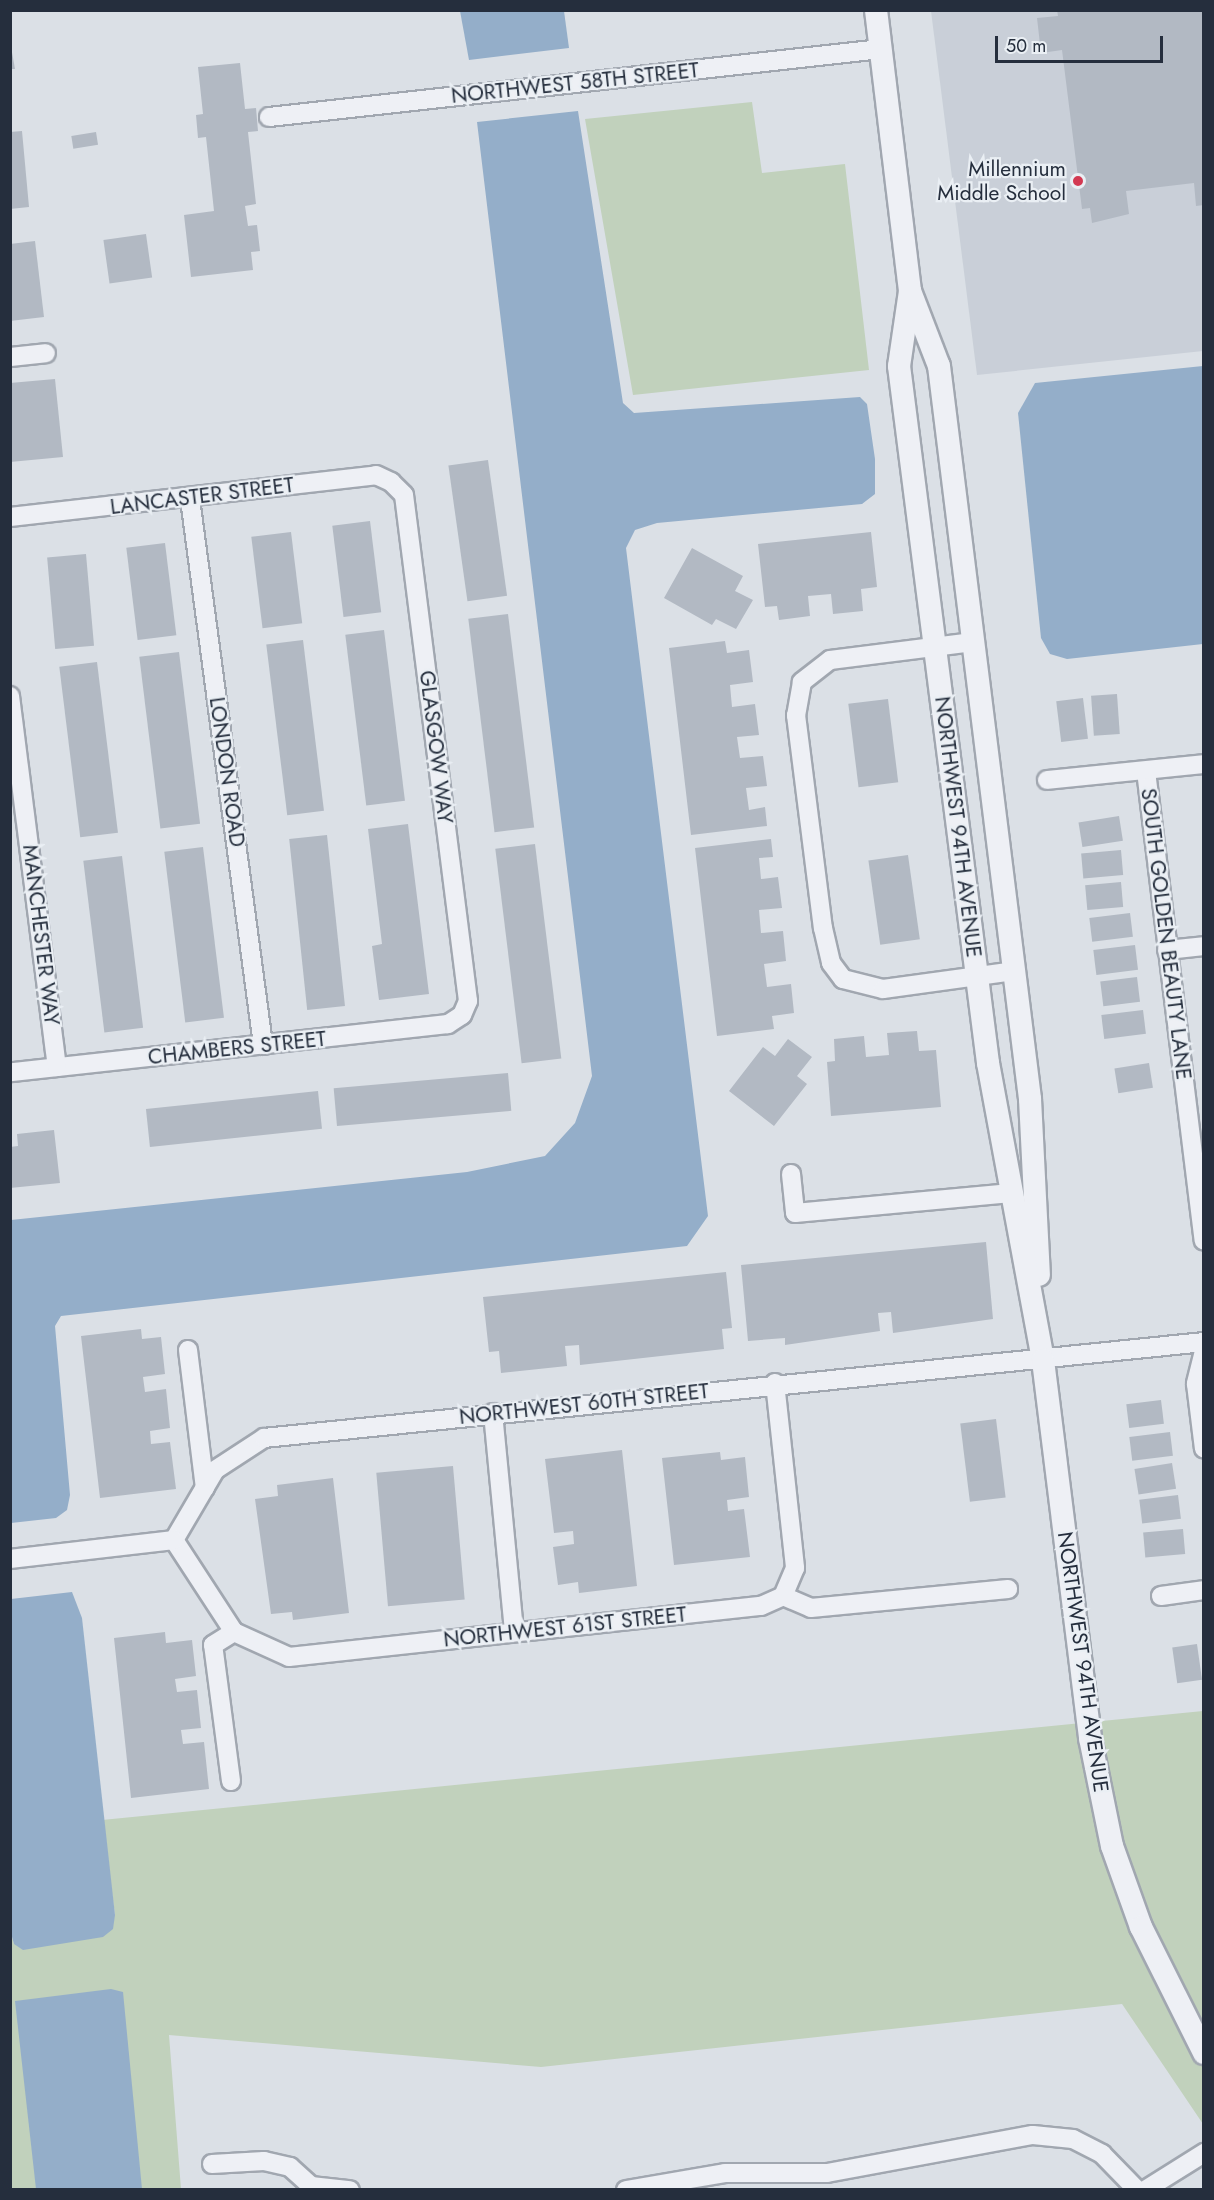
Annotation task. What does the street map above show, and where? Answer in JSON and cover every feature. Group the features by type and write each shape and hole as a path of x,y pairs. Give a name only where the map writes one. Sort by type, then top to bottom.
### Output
{"street":[{"name":"NORTHWEST 94TH AVENUE","path":"876,10 910,291 939,366 1030,1099 1043,1360"},
{"name":"NORTHWEST 58TH STREET","path":"269,117 880,49"},
{"name":"NORTHWEST 94TH AVENUE","path":"910,291 899,366 977,976 1011,1193 1043,1360 1101,1795 1141,1927 1203,2053"},
{"path":"10,357 46,353"},
{"name":"LANCASTER STREET","path":"10,517 190,499 376,475 391,482"},
{"name":"GLASGOW WAY","path":"391,482 404,495 468,1001 462,1016"},
{"name":"LONDON ROAD","path":"190,499 263,1045"},
{"path":"973,642 830,660 802,682 796,715 831,963 843,979 883,989 1014,971"},
{"name":"MANCHESTER WAY","path":"10,696 57,1067"},
{"path":"1047,780 1203,764"},
{"name":"SOUTH GOLDEN BEAUTY LANE","path":"1146,771 1167,950 1197,1129 1203,1240"},
{"path":"1167,950 1203,946"},
{"name":"CHAMBERS STREET","path":"10,1072 448,1024 462,1016"},
{"path":"791,1174 795,1213 1011,1193"},
{"name":"NORTHWEST 60TH STREET","path":"174,1540 216,1470 264,1438 775,1383 1043,1360 1203,1342"},
{"path":"188,1350 205,1488"},
{"path":"1203,1351 1196,1384 1203,1449"},
{"path":"775,1383 795,1568 783,1596 811,1608 1008,1589"},
{"path":"493,1413 514,1632"},
{"path":"10,1558 174,1540 234,1632 213,1645 231,1781"},
{"path":"1161,1596 1203,1590"},
{"name":"NORTHWEST 61ST STREET","path":"234,1632 289,1657 761,1606 783,1596"},
{"path":"626,2190 725,2173 827,2174 1033,2135 1083,2144 1102,2154 1137,2190"},
{"path":"1145,2190 1203,2153"},
{"path":"212,2164 264,2161 290,2167 311,2188 350,2190"}],"shaded area":[{"name":"Millennium Middle School","path":"931,11 1203,11 1203,351 977,375"}],"green space":[{"path":"752,102 762,173 845,164 869,370 633,395 585,119"},
{"path":"1203,1711 1203,2124 1122,2004 541,2067 169,2035 181,2189 11,2189 10,1930 14,1944 115,1915 102,1820"}],"water":[{"path":"460,11 564,11 569,48 469,60"},
{"path":"578,111 623,403 634,413 860,397 867,404 875,459 875,494 862,504 657,523 635,530 626,548 708,1216 687,1246 61,1316 55,1326 70,1495 67,1510 56,1518 11,1523 11,1220 467,1172 545,1156 575,1123 592,1076 477,122"},
{"path":"1203,366 1203,644 1067,659 1050,654 1041,638 1018,413 1035,383"},
{"path":"72,1592 82,1618 115,1915 113,1929 103,1937 23,1950 14,1944 10,1930 11,1599"},
{"path":"111,1989 123,1992 142,2189 36,2189 15,2001"}],"building":[{"path":"1057,10 1204,10 1204,205 1196,206 1194,183 1126,191 1129,214 1092,223 1090,208 1082,209 1062,50 1041,53 1037,18 1058,16"},
{"path":"10,41 15,69 10,69"},
{"path":"240,63 245,109 256,108 258,131 248,132 256,204 245,206 248,226 257,225 260,251 251,252 253,270 191,277 184,215 214,211 206,137 198,138 196,115 203,114 198,67"},
{"path":"22,131 29,207 10,209 10,132"},
{"path":"96,132 98,145 73,149 71,136"},
{"path":"146,234 152,278 110,284 103,240"},
{"path":"35,241 44,317 10,321 10,244"},
{"path":"55,379 63,457 10,462 10,383"},
{"path":"488,460 507,596 467,601 448,466"},
{"path":"370,521 381,612 343,617 332,526"},
{"path":"291,532 302,623 263,628 251,537"},
{"path":"871,532 877,587 861,589 863,611 833,614 831,594 808,596 810,616 779,620 777,606 765,607 758,544"},
{"path":"165,543 176,635 138,640 126,548"},
{"path":"692,548 743,576 735,591 753,600 736,629 716,619 712,625 664,598"},
{"path":"86,554 94,646 55,649 47,557"},
{"path":"508,614 534,827 495,832 468,619"},
{"path":"384,630 405,801 366,805 345,635"},
{"path":"303,640 324,811 287,815 266,645"},
{"path":"725,641 727,653 749,650 753,682 730,685 732,707 755,704 759,735 737,737 740,758 763,756 767,786 746,788 749,810 765,807 767,826 691,835 669,648"},
{"path":"179,652 200,824 160,829 139,657"},
{"path":"97,662 118,833 80,837 59,667"},
{"path":"1117,694 1120,734 1094,736 1091,696"},
{"path":"1083,698 1088,739 1061,742 1056,701"},
{"path":"888,699 898,782 859,787 848,704"},
{"path":"1119,816 1123,841 1082,847 1079,822"},
{"path":"408,824 429,994 379,1000 372,946 382,944 368,829"},
{"path":"327,835 345,1006 307,1010 289,839"},
{"path":"771,839 773,857 759,858 761,879 778,877 782,908 759,910 761,933 783,931 786,961 764,964 767,987 791,984 794,1013 772,1016 774,1029 717,1036 695,848"},
{"path":"535,844 561,1058 522,1063 495,849"},
{"path":"203,847 224,1018 185,1022 164,852"},
{"path":"1121,850 1123,875 1083,878 1081,853"},
{"path":"908,855 920,939 880,945 868,861"},
{"path":"122,856 143,1028 104,1032 83,861"},
{"path":"1121,882 1123,907 1087,910 1085,885"},
{"path":"1130,913 1133,937 1092,942 1089,918"},
{"path":"1135,945 1138,970 1096,975 1093,950"},
{"path":"1137,977 1140,1002 1103,1006 1100,982"},
{"path":"1143,1010 1146,1034 1104,1039 1101,1015"},
{"path":"917,1031 919,1051 936,1050 941,1107 831,1116 827,1062 835,1061 834,1039 864,1036 866,1057 889,1055 887,1033"},
{"path":"788,1039 812,1057 797,1076 807,1084 774,1126 729,1091 763,1047 775,1056"},
{"path":"1149,1063 1153,1088 1118,1093 1114,1068"},
{"path":"508,1073 511,1111 337,1126 334,1088"},
{"path":"318,1091 322,1129 150,1147 146,1109"},
{"path":"54,1130 60,1183 10,1188 10,1147 18,1146 17,1134"},
{"path":"986,1242 993,1319 893,1333 891,1312 878,1313 880,1331 785,1345 785,1338 748,1341 741,1265"},
{"path":"726,1272 732,1328 722,1329 724,1349 580,1365 579,1345 565,1346 567,1366 501,1373 499,1351 489,1352 483,1297"},
{"path":"141,1329 142,1339 161,1337 165,1374 143,1377 145,1392 166,1389 170,1428 150,1431 151,1444 170,1442 176,1489 100,1498 81,1336"},
{"path":"1161,1400 1164,1424 1129,1428 1126,1404"},
{"path":"996,1419 1006,1497 970,1502 960,1423"},
{"path":"1170,1432 1173,1456 1132,1461 1129,1437"},
{"path":"622,1450 637,1586 579,1593 578,1582 558,1585 553,1547 574,1544 573,1531 554,1533 545,1459"},
{"path":"720,1452 721,1460 745,1457 749,1497 727,1500 728,1511 744,1509 750,1557 674,1565 662,1458"},
{"path":"1172,1463 1176,1489 1139,1495 1134,1469"},
{"path":"453,1466 465,1599 388,1606 376,1473"},
{"path":"333,1478 349,1613 293,1620 292,1612 271,1614 255,1499 278,1496 277,1485"},
{"path":"1178,1495 1181,1519 1142,1524 1139,1500"},
{"path":"1183,1529 1185,1554 1145,1557 1143,1532"},
{"path":"165,1632 166,1643 192,1640 196,1676 175,1679 177,1692 197,1690 201,1728 181,1730 183,1744 204,1742 209,1789 131,1798 114,1638"},
{"path":"1197,1644 1202,1680 1177,1683 1172,1647"}],"place":[{"name":"Millennium Middle School","path":"1078,181"}]}
